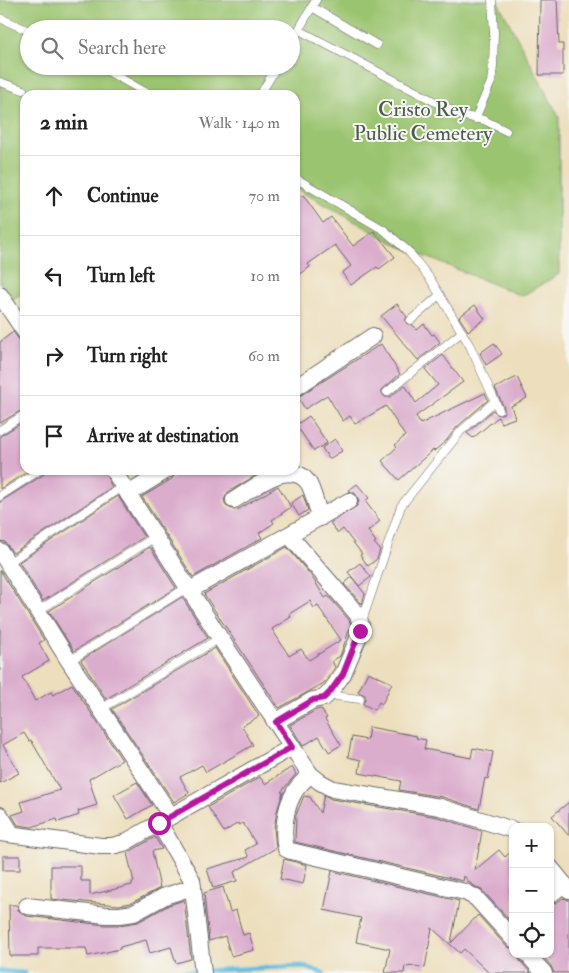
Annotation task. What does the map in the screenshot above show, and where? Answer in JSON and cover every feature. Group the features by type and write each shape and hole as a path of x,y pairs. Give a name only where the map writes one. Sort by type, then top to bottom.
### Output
{"street":[{"path":"3,307 20,326"},
{"path":"300,385 373,336"},
{"path":"300,474 310,485 320,518"},
{"path":"116,475 220,638 310,774 333,789 440,807 509,829"},
{"path":"126,490 157,475"},
{"path":"234,500 278,475"},
{"path":"189,589 349,501"},
{"path":"276,722 313,700 324,698 327,695 343,674 358,638 361,625 358,615 289,535"},
{"path":"4,557 101,709 165,820 192,880 202,956 202,973"},
{"path":"0,815 6,833 112,846 124,843 292,747"},
{"path":"310,774 294,792 288,808 285,826 286,849 291,852 465,892 476,898 509,931"},
{"path":"554,889 562,877"},
{"path":"27,906 120,915 134,913 165,896 193,887"},
{"path":"531,958 544,973"}],"lane":[{"path":"300,28 316,0"},
{"path":"475,119 491,82 494,67 492,0"},
{"path":"312,8 377,44"},
{"path":"0,18 20,28"},
{"path":"300,31 460,115 484,120 506,131"},
{"path":"116,75 141,90"},
{"path":"263,90 272,75"},
{"path":"0,82 23,90"},
{"path":"300,181 384,230 409,252 431,280 462,332 487,380 499,410"},
{"path":"411,320 440,295"},
{"path":"387,392 462,332"},
{"path":"361,625 401,506 461,431 495,400"},
{"path":"0,430 20,417"},
{"path":"0,496 32,475"},
{"path":"4,557 126,490"},
{"path":"38,611 155,537"},
{"path":"69,661 189,589"},
{"path":"101,709 220,638"},
{"path":"327,695 360,699"}],"green space":[{"name":"Cristo Rey Public Cemetery","path":"0,0 497,0 559,117 559,274 522,296 397,245 300,191 300,90 20,90 20,294 12,300 0,282"}],"building":[{"path":"540,0 557,0 559,44 563,44 563,75 539,75"},
{"path":"303,195 323,223 331,217 353,246 374,231 395,257 379,269 377,267 351,285 342,273 351,266 335,245 308,264 310,267 300,274 300,197"},
{"path":"397,304 407,317 405,321 407,324 413,325 417,330 424,324 440,342 418,360 381,316"},
{"path":"475,305 485,319 468,331 459,317"},
{"path":"13,332 20,341 20,411 0,423 0,342"},
{"path":"494,343 502,354 486,365 480,353"},
{"path":"381,344 400,374 382,390 385,397 390,397 405,385 416,403 438,385 425,369 443,355 463,382 416,416 420,424 485,393 488,400 457,427 446,441 399,480 382,461 397,447 395,445 405,436 386,406 355,424 350,416 343,421 327,395 305,409 300,400 300,396"},
{"path":"517,377 527,398 511,406 515,418 501,423 498,417 473,438 467,433 493,410 498,415 504,413 504,408 495,388"},
{"path":"309,416 327,443 314,451 300,431 300,422"},
{"path":"20,424 20,475 22,475 0,489 0,436"},
{"path":"335,439 342,451 329,459 322,448"},
{"path":"43,475 106,475 112,487 13,553 5,542 0,541 0,502"},
{"path":"175,475 257,475 228,492 224,500 226,506 234,510 239,509 278,486 291,507 272,520 274,523 259,533 262,538 193,577 142,497 172,479"},
{"path":"357,484 369,498 365,501 380,521 368,531 380,550 377,559 368,566 360,555 362,554 343,529 338,533 330,523 357,506 359,502 357,496 354,492 348,491"},
{"path":"303,495 308,510 299,516 291,503"},
{"path":"118,496 144,537 43,601 19,562"},
{"path":"150,547 176,588 74,651 49,611"},
{"path":"287,547 312,577 325,598 328,596 349,620 351,625 340,656 332,661 335,667 324,683 279,708 204,594","holes":["310,601 314,608 318,606 341,640 309,660 301,649 289,656 272,629 291,617 289,614"]},
{"path":"360,563 371,577 359,586 348,572"},
{"path":"0,570 44,640 39,643 49,661 22,677 35,701 51,692 53,695 72,684 122,760 89,779 97,805 78,811 79,815 58,822 57,819 32,827 18,825 12,815 24,811 21,802 60,790 31,740 29,741 24,733 3,745 19,773 0,783"},
{"path":"352,577 365,594 362,604 344,584"},
{"path":"182,597 208,638 106,699 81,660"},
{"path":"215,648 259,716 242,726 253,745 206,772 202,765 180,777 189,793 174,802 112,709"},
{"path":"368,672 392,683 382,704 379,702 375,710 363,704 365,695 358,692"},
{"path":"321,709 341,745 329,752 319,736 303,746 290,725"},
{"path":"369,727 417,736 416,738 426,740 424,749 471,758 473,748 493,752 488,779 485,778 479,809 442,797 399,790 401,781 359,773 361,760 348,757 352,737 367,740"},
{"path":"292,767 296,774 281,792 283,792 277,811 274,828 276,848 234,872 237,881 213,888 207,869 249,857 245,850 256,844 243,823 239,825 238,823 224,832 208,807 260,777 265,784"},
{"path":"137,782 152,805 128,819 114,795"},
{"path":"324,795 331,799 438,817 482,831 475,870 499,850 505,857 509,854 509,920 483,891 471,884 464,876 463,881 295,842 296,815 304,796 310,797 320,813"},
{"path":"569,802 569,836 552,816"},
{"path":"155,837 162,849 152,851 160,888 131,903 119,905 51,899 51,866 81,866 81,881 90,881 90,895 132,885 132,882 134,882 127,853"},
{"path":"3,856 20,856 20,870 3,870"},
{"path":"284,859 307,865 303,884 280,879"},
{"path":"332,871 459,901 451,943 478,915 509,947 509,958 519,958 531,973 489,973 464,949 460,953 432,928 425,968 409,965 409,967 405,966 404,973 385,973 390,949 356,942 361,918 324,910"},
{"path":"223,887 230,912 236,910 243,935 249,933 254,950 231,956 225,936 209,941 204,893"},
{"path":"563,898 569,900 569,973 554,973 544,958 554,958 554,904"},
{"path":"184,900 191,959 176,963 171,947 150,953 146,940 120,947 120,949 88,956 86,948 38,948 38,956 10,956 9,905 17,905 18,910 26,916 120,925 138,922 169,905"}],"waterway":[{"path":"156,973 302,966 323,973"},
{"path":"0,971 24,973"}],"route":[{"path":"159,823 292,747 276,722 313,700 324,698 330,692 343,674 360,631"}]}
